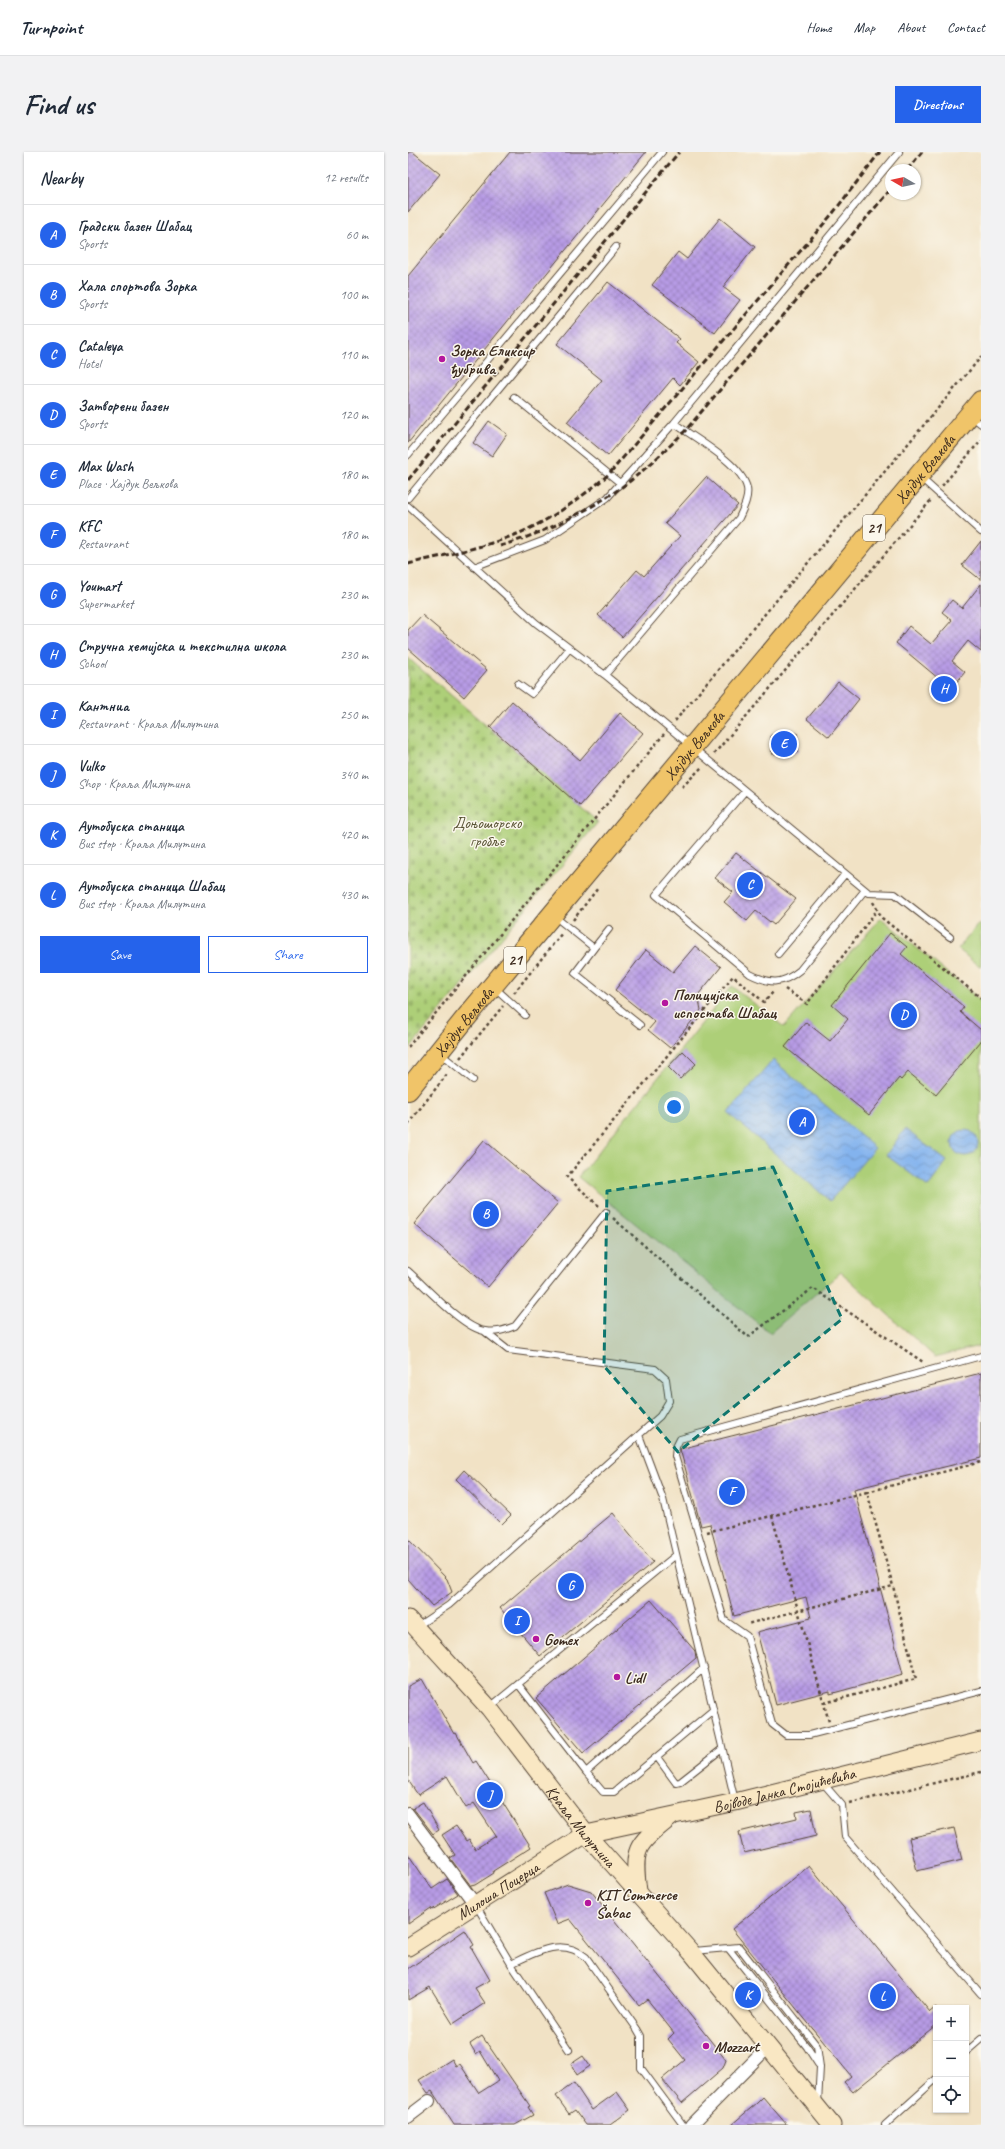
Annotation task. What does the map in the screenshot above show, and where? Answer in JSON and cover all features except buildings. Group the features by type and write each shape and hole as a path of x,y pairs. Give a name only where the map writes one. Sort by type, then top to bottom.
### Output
{"main road":[{"name":"Хајдук Вељкова","path":"408,1090 493,986 560,921 692,748 919,475 977,413"},
{"name":"Краља Милутина","path":"412,1623 489,1708 586,1834 691,1952 832,2125"},
{"name":"Војводе Јанка Стојићевића","path":"586,1834 735,1802 981,1741"},
{"path":"638,1892 635,1867 638,1850 644,1840 674,1815"},
{"name":"Милоша Поцерца","path":"408,1947 586,1834"}],"street":[{"path":"408,1814 475,1904"},
{"path":"691,2125 769,2046"},
{"path":"408,2117 429,2101"}],"lane":[{"path":"408,455 662,152"},
{"path":"474,567 545,540 607,498 674,423 899,152"},
{"path":"408,498 616,247"},
{"path":"514,397 620,483"},
{"path":"605,674 739,518 746,499 746,488 734,466 674,423"},
{"path":"919,475 979,528"},
{"path":"408,506 536,623 569,649 605,674 866,892 895,894 950,937"},
{"path":"518,684 532,694 569,649"},
{"path":"745,791 656,895 750,974 772,982 788,980 800,970 866,892"},
{"path":"778,954 845,874"},
{"path":"560,921 594,948"},
{"path":"609,929 574,973 640,1025"},
{"path":"493,986 526,1014"},
{"path":"438,1052 473,1080"},
{"path":"484,1331 501,1331 515,1326 606,1212"},
{"path":"408,1271 464,1322 484,1331 508,1350 655,1369 666,1379 670,1401 660,1416 449,1605 412,1623"},
{"path":"981,1356 680,1439 676,1447 675,1456 724,1620 747,1636 772,1724 786,1735 809,1735 981,1691"},
{"path":"639,1435 663,1498 735,1802"},
{"path":"489,1708 676,1555"},
{"path":"586,1772 704,1668"},
{"path":"518,1684 603,1792 614,1792 713,1710"},
{"path":"657,1757 676,1782 680,1782 722,1749"},
{"path":"821,1780 842,1805 845,1837 981,1994"},
{"path":"475,1904 511,1964 569,2050"},
{"path":"511,1964 559,1946 568,1946 578,1950 586,1957 637,2028 641,2036 641,2068 683,2125"},
{"path":"691,1952 739,1946 816,2046 820,2067 818,2106"},
{"path":"728,1948 807,2047 820,2067"},
{"path":"969,2049 981,2039"},
{"path":"885,2125 933,2082"}],"path":[{"path":"408,1047 669,728 981,357"},
{"path":"678,792 708,761 981,440"},
{"path":"408,1124 454,1065 508,1000 560,921 601,885"},
{"path":"866,892 882,918 981,998"},
{"path":"878,910 807,1004 779,985 764,1002 733,976 567,1177 748,1337 813,1288 927,1365"},
{"path":"698,1534 981,1462"},
{"path":"824,1703 916,1679 893,1586 867,1492"},
{"path":"772,1516 831,1730"},
{"path":"735,1627 893,1586"},
{"path":"842,1805 981,1772"}],"highlighted area":[{"path":"773,1167 842,1319 678,1452 604,1366 607,1191"}],"green space":[{"name":"Доњошорско гробље","path":"408,658 598,822 408,1050"},
{"path":"881,918 981,1001 981,1342 979,1346 935,1357 841,1272 770,1333 578,1177 732,986 784,1027"},
{"path":"979,923 981,925 981,968 958,949"}],"water":[{"path":"773,1060 875,1148 830,1201 728,1113"},
{"path":"905,1129 947,1161 928,1187 886,1155"},
{"path":"965,1130 974,1134 978,1143 974,1152 965,1156 956,1152 952,1143 956,1134"}],"railway":[{"path":"408,480 679,152"},
{"path":"408,564 463,551 517,534 542,522 565,508 588,492 609,474 833,213 880,152"},
{"path":"912,164 922,152"},
{"path":"500,546 549,528 582,512 626,484 656,459 685,431 885,196"}],"place":[{"name":"Зорка Еликсир ђубрива","path":"442,359"},
{"name":"Стручна хемијска и текстилна школа","path":"944,689"},
{"name":"Max Wash","path":"784,744"},
{"name":"Cataleya","path":"750,885"},
{"name":"Полицијска испостава Шабац","path":"665,1003"},
{"name":"Затворени базен","path":"904,1015"},
{"name":"Градски базен Шабац","path":"802,1122"},
{"name":"Хала спортова Зорка","path":"486,1214"},
{"name":"KFC","path":"732,1492"},
{"name":"Youmart","path":"571,1586"},
{"name":"Кантниа","path":"517,1621"},
{"name":"Gomex","path":"536,1639"},
{"name":"Lidl","path":"617,1677"},
{"name":"Vulko","path":"490,1795"},
{"name":"KIT Commerce Šabac","path":"588,1903"},
{"name":"Аутобуска станица","path":"748,1995"},
{"name":"Аутобуска станица Шабац","path":"883,1996"},
{"name":"Mozzart","path":"706,2046"}]}
